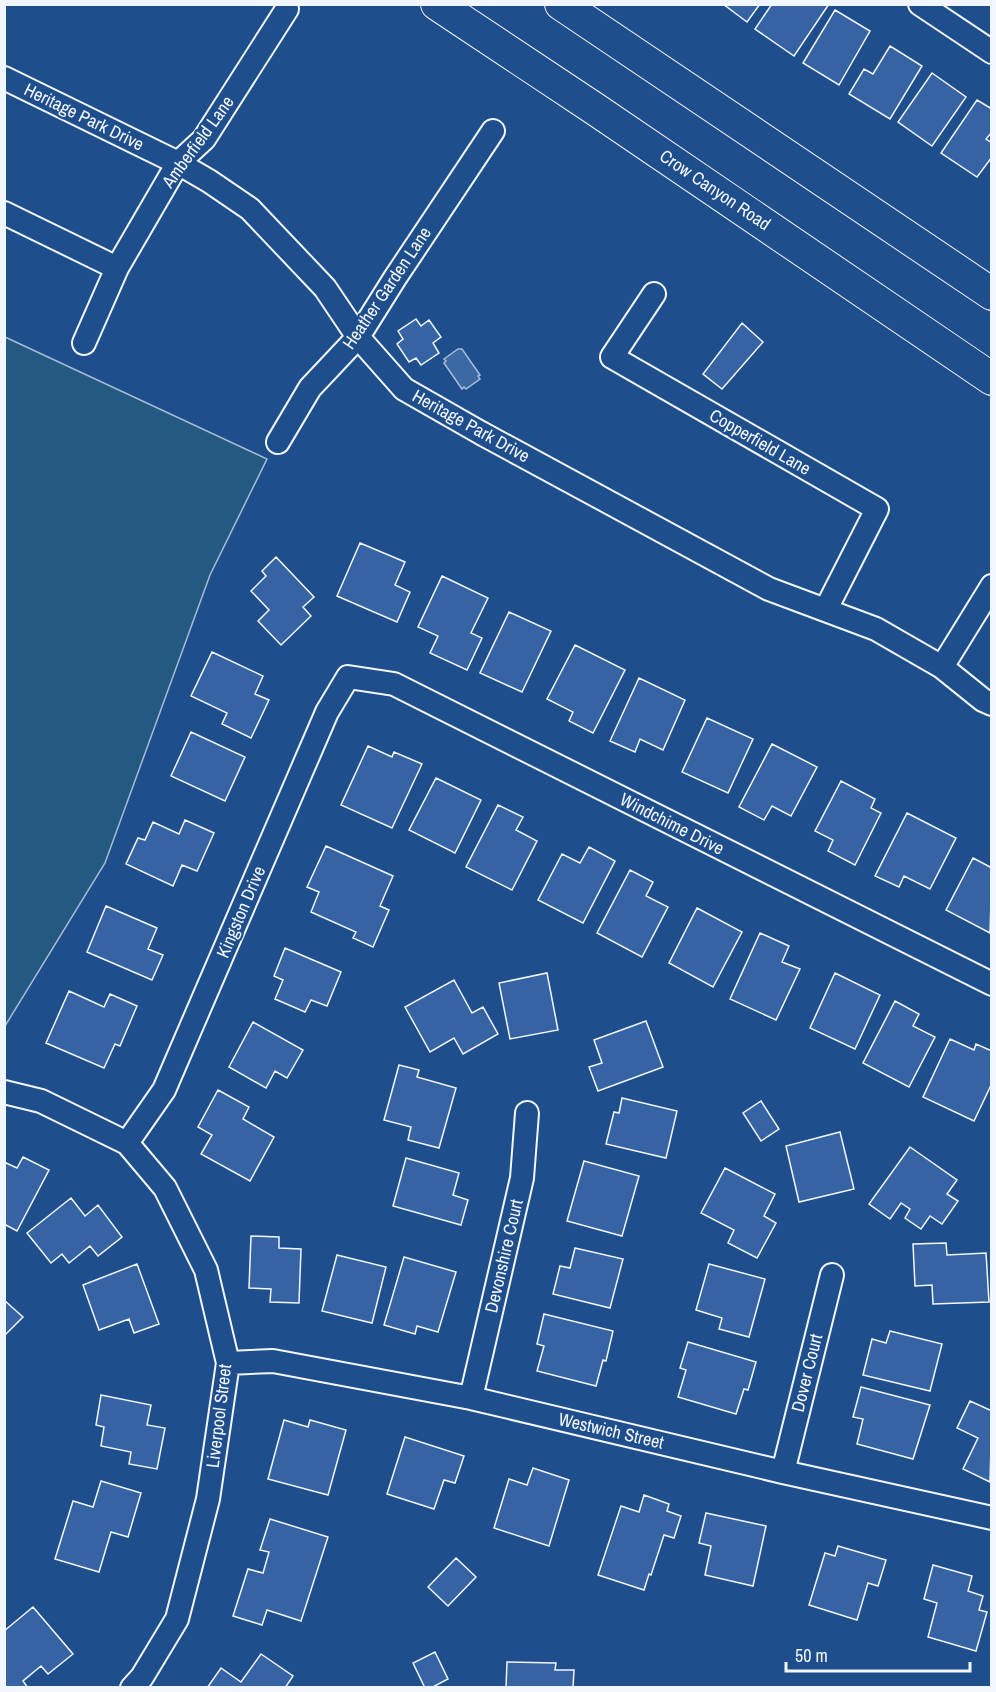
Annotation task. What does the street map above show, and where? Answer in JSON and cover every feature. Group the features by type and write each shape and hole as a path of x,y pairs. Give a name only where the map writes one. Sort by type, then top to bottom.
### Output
{"main road":[{"name":"Crow Canyon Road","path":"437,4 992,379"},
{"path":"561,4 992,294"}],"street":[{"path":"920,4 992,52"},
{"name":"Amberfield Lane","path":"84,343 117,268 178,163 204,140 287,9"},
{"name":"Heritage Park Drive","path":"4,78 178,163 250,209 325,288 358,337 404,389 769,589 876,629 942,667 983,700 992,704"},
{"name":"Heather Garden Lane","path":"278,442 310,388 358,337 493,131"},
{"path":"4,213 117,268"},
{"name":"Copperfield Lane","path":"654,294 612,357 876,509 826,609"},
{"path":"942,667 992,586"},
{"name":"Windchime Drive","path":"348,677 394,684 992,984"},
{"name":"Kingston Drive","path":"128,1143 164,1090 327,712 348,677"},
{"name":"Liverpool Street","path":"4,1092 41,1101 128,1143 165,1188 206,1270 228,1363 208,1499 177,1619 142,1677 132,1688"},
{"name":"Devonshire Court","path":"471,1398 522,1178 527,1113"},
{"name":"Dover Court","path":"783,1472 832,1275"},
{"name":"Westwich Street","path":"228,1363 273,1361 471,1398 783,1472 992,1518"}],"shaded area":[{"path":"5,337 267,459 210,575 105,863 5,1026"},
{"path":"458,349 462,349 480,375 478,376 480,379 466,389 464,387 462,389 444,363 446,361 444,359"}],"building":[{"path":"723,4 760,4 747,22"},
{"path":"772,4 829,4 794,56 755,29"},
{"path":"835,10 870,31 839,85 803,63"},
{"path":"890,46 922,66 890,119 849,94 864,69 873,74"},
{"path":"932,73 966,97 932,146 898,122"},
{"path":"977,100 992,109 992,132 986,139 992,143 992,157 977,177 941,153"},
{"path":"416,319 421,326 429,320 441,337 433,343 439,353 421,365 416,358 409,362 397,344 403,339 398,331"},
{"path":"742,323 763,342 722,389 703,374"},
{"path":"360,543 405,562 395,585 410,592 397,622 337,596"},
{"path":"276,557 314,597 303,607 311,616 281,645 258,621 269,610 251,591 266,576 262,571"},
{"path":"442,576 488,598 471,633 482,638 467,670 430,653 438,636 418,627"},
{"path":"509,612 551,631 522,692 480,673"},
{"path":"575,645 625,670 593,733 569,721 573,712 547,699"},
{"path":"212,652 263,676 255,694 269,700 251,738 222,724 227,713 191,696"},
{"path":"639,678 685,700 663,750 640,739 635,752 610,741"},
{"path":"707,718 753,739 728,793 682,772"},
{"path":"191,732 245,757 225,801 171,776"},
{"path":"772,744 817,767 791,816 772,806 764,820 739,807"},
{"path":"368,746 392,757 394,752 422,764 392,828 341,805"},
{"path":"436,778 481,800 455,853 409,830"},
{"path":"841,781 875,799 871,808 881,813 855,865 828,851 833,840 815,831"},
{"path":"498,805 523,817 516,830 537,841 512,890 466,867"},
{"path":"907,813 956,838 930,889 904,876 899,887 875,876"},
{"path":"185,820 214,833 197,871 182,865 173,886 126,864 138,838 145,840 153,822 179,834"},
{"path":"326,846 393,876 380,906 389,910 373,947 353,938 356,932 311,912 319,892 307,887"},
{"path":"589,847 615,861 583,923 538,900 562,854 580,863"},
{"path":"973,858 992,868 990,933 946,910"},
{"path":"630,870 653,882 646,896 668,907 642,957 597,933"},
{"path":"106,906 157,928 148,949 163,955 152,980 87,952"},
{"path":"697,908 742,932 713,987 669,963"},
{"path":"760,933 789,946 782,962 800,969 776,1020 730,999"},
{"path":"285,948 341,972 327,1006 311,1000 305,1012 275,999 283,980 274,976"},
{"path":"547,973 558,1030 510,1039 499,983"},
{"path":"835,973 880,995 855,1049 810,1028"},
{"path":"454,980 472,1013 483,1007 498,1034 463,1054 454,1038 430,1052 405,1007"},
{"path":"69,991 104,1007 110,994 137,1006 120,1046 115,1044 104,1068 46,1043"},
{"path":"895,1001 919,1014 913,1026 935,1037 909,1087 863,1063"},
{"path":"646,1021 663,1067 598,1091 589,1067 602,1063 594,1040"},
{"path":"253,1022 303,1050 287,1078 275,1071 266,1088 229,1067"},
{"path":"950,1039 974,1050 976,1044 992,1051 992,1083 974,1121 923,1097"},
{"path":"399,1065 419,1070 417,1077 456,1088 439,1148 408,1140 411,1127 384,1120"},
{"path":"218,1090 249,1107 243,1119 274,1137 250,1181 201,1154 212,1135 198,1127"},
{"path":"622,1098 677,1111 666,1158 606,1144 614,1112 619,1113"},
{"path":"761,1101 779,1129 761,1141 743,1113"},
{"path":"840,1132 854,1189 799,1202 786,1146"},
{"path":"910,1147 957,1180 947,1194 958,1201 942,1224 930,1216 921,1229 905,1218 910,1209 901,1203 890,1219 869,1204"},
{"path":"23,1157 49,1170 17,1231 4,1224 4,1162 17,1168"},
{"path":"406,1158 459,1173 453,1195 468,1200 461,1225 393,1206"},
{"path":"584,1161 639,1176 622,1236 567,1221"},
{"path":"725,1168 775,1194 764,1216 776,1223 757,1258 728,1243 734,1230 701,1213"},
{"path":"71,1198 85,1216 98,1205 122,1237 98,1256 90,1246 69,1263 62,1254 51,1263 27,1233"},
{"path":"251,1236 279,1237 279,1248 301,1249 299,1303 270,1302 271,1289 249,1288"},
{"path":"946,1243 947,1255 986,1253 989,1302 933,1304 932,1285 915,1286 913,1244"},
{"path":"575,1248 623,1259 610,1308 553,1294 560,1266 570,1268"},
{"path":"337,1255 386,1267 372,1323 322,1311"},
{"path":"404,1257 456,1272 438,1332 417,1326 415,1334 384,1325"},
{"path":"137,1264 159,1324 134,1333 129,1319 99,1330 83,1285"},
{"path":"709,1264 765,1279 749,1337 719,1329 722,1318 696,1310"},
{"path":"4,1300 23,1317 4,1336"},
{"path":"544,1314 613,1331 606,1361 603,1360 596,1386 537,1371 544,1346 537,1344"},
{"path":"890,1331 942,1344 930,1391 863,1375 872,1339 886,1343"},
{"path":"688,1342 756,1362 748,1390 744,1389 736,1414 678,1397 686,1370 680,1368"},
{"path":"861,1387 930,1405 913,1459 857,1444 863,1419 853,1417"},
{"path":"101,1395 151,1405 147,1425 165,1428 157,1469 129,1464 131,1452 101,1446 104,1427 96,1425"},
{"path":"970,1401 992,1411 990,1482 963,1469 978,1438 957,1428"},
{"path":"284,1420 308,1427 310,1420 346,1430 328,1495 268,1479"},
{"path":"405,1437 464,1456 455,1483 444,1480 434,1509 387,1494"},
{"path":"533,1468 569,1480 549,1546 494,1528 509,1479 527,1485"},
{"path":"101,1481 141,1493 128,1537 111,1532 99,1572 55,1559 73,1501 93,1507"},
{"path":"644,1495 669,1504 667,1511 681,1516 674,1538 664,1535 644,1590 598,1575 621,1506 639,1512"},
{"path":"706,1513 766,1526 753,1586 705,1575 711,1546 699,1543"},
{"path":"270,1519 328,1537 301,1621 267,1610 262,1625 233,1616 248,1569 263,1573 269,1552 260,1550"},
{"path":"838,1546 886,1560 878,1586 868,1583 857,1620 809,1605 825,1553 835,1556"},
{"path":"456,1558 476,1577 448,1606 428,1587"},
{"path":"933,1565 972,1576 968,1591 983,1596 979,1610 987,1612 976,1651 928,1637 937,1603 924,1599"},
{"path":"33,1607 73,1654 48,1674 41,1666 23,1681 28,1688 4,1688 4,1631"},
{"path":"435,1652 448,1679 431,1688 425,1688 413,1663"},
{"path":"261,1654 293,1676 285,1688 207,1688 221,1668 241,1682"},
{"path":"507,1662 556,1663 555,1670 574,1670 573,1688 506,1688"}]}
